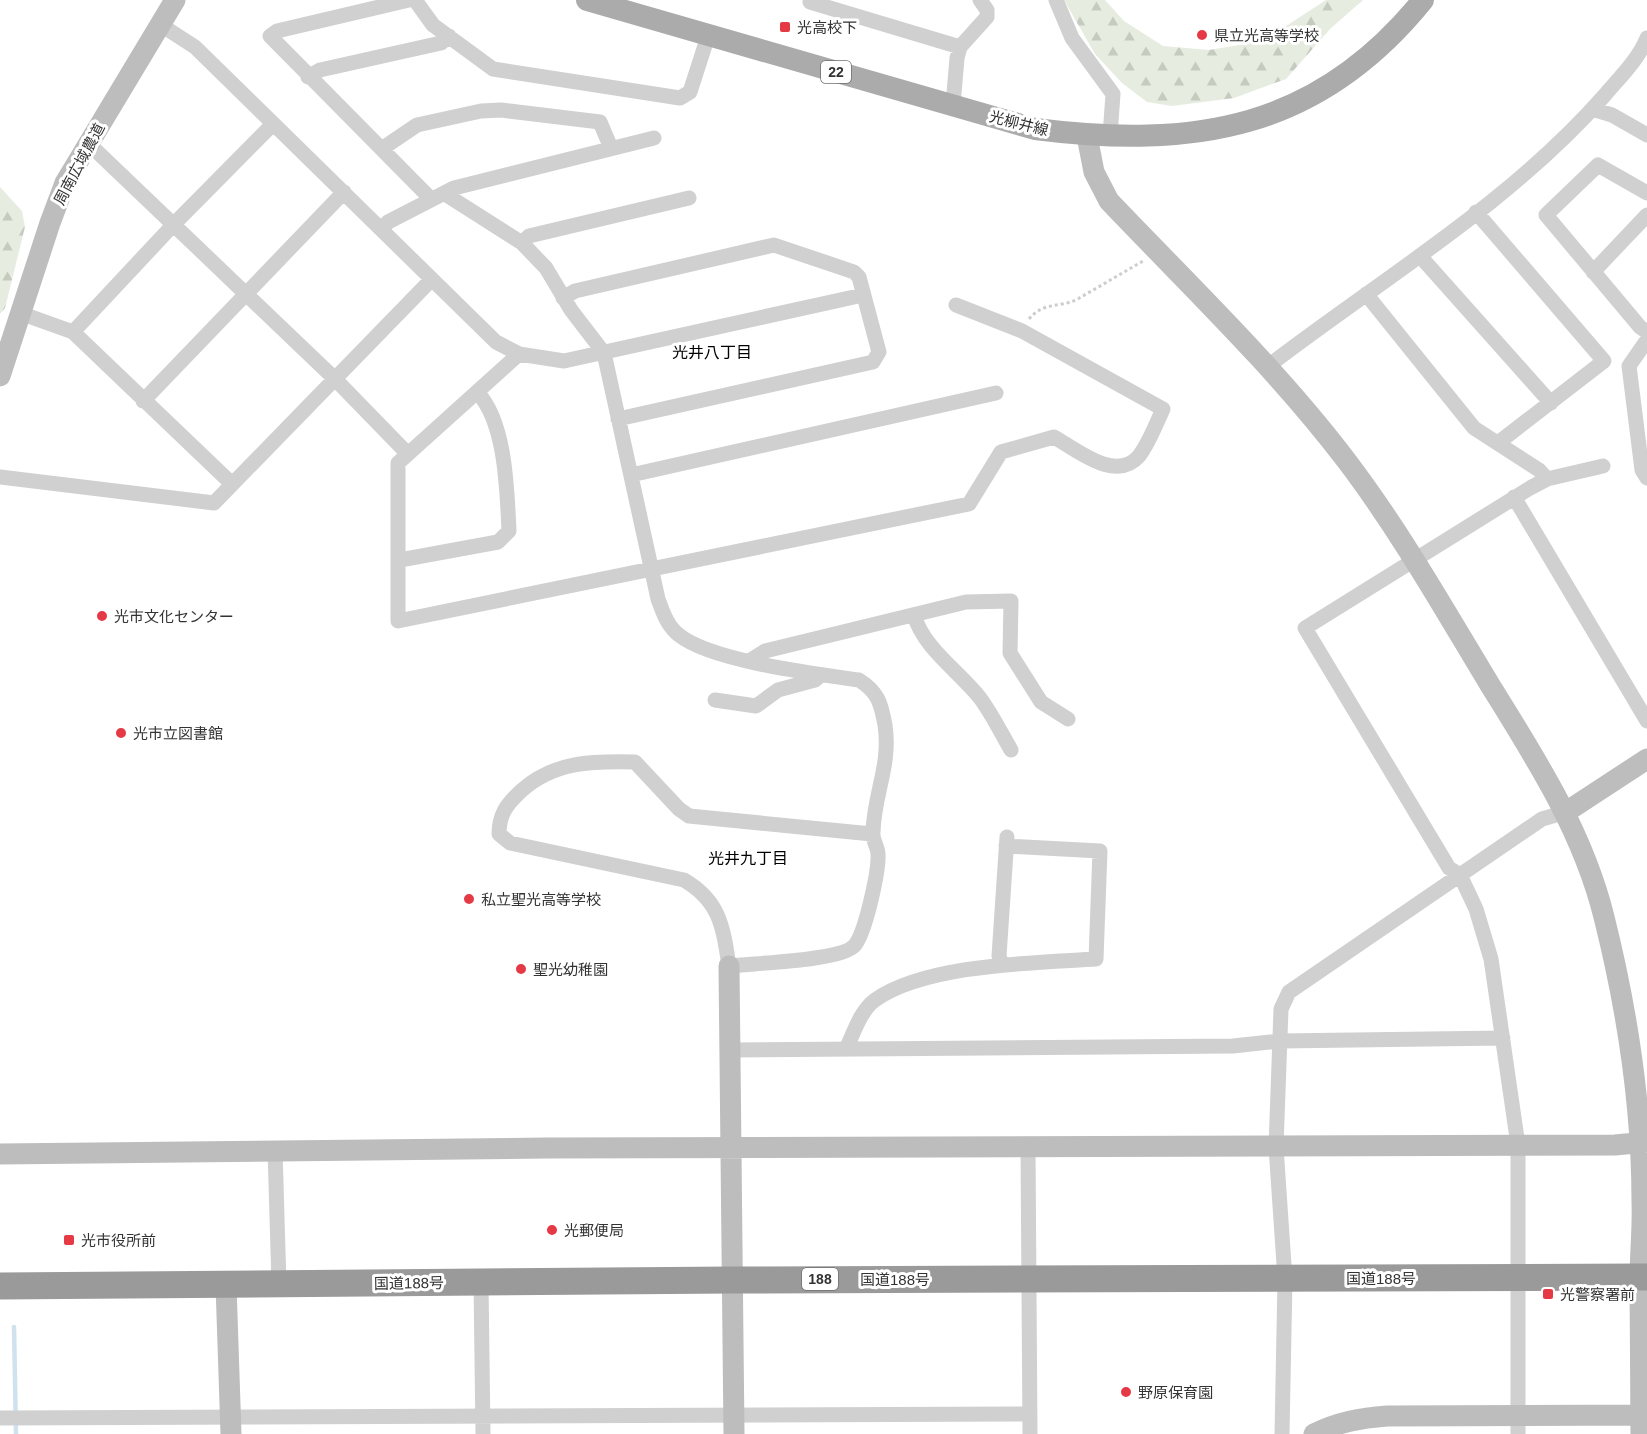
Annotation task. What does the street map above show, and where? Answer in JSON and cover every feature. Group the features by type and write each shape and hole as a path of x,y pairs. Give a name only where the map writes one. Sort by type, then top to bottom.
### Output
{"highway":[{"name":"国道188号","path":"0,1286 226,1286 732,1280 1644,1277"}],"main road":[{"name":"光柳井線","path":"587,0 1035,129 1087,136 1196,134 1259,120 1282,111 1354,70 1400,28 1423,0"}],"street":[{"name":"周南広域農道","path":"0,376 61,193 88,143 175,0"},
{"path":"409,0 277,31 270,36 308,77 438,197 522,243 546,268 563,297 604,353 664,618 677,634 695,646 749,661 859,680 873,689 881,702 888,746 872,834 878,854 867,911 854,946 835,956 729,966"},
{"path":"416,0 433,25 493,69 680,98 690,92 708,36"},
{"path":"952,105 960,47 987,17 987,10 980,0"},
{"path":"1056,0 1072,38 1113,94 1110,136"},
{"path":"810,2 960,47"},
{"path":"160,25 195,47 496,342 519,354 564,361 863,295"},
{"path":"308,77 320,70 441,43 448,36"},
{"path":"1267,367 1419,256 1568,136 1626,71 1647,38"},
{"path":"1592,109 1612,116 1647,135"},
{"path":"383,148 417,125 482,111 501,110 600,122 611,148"},
{"path":"73,332 174,224 273,124"},
{"path":"1087,136 1094,172 1109,201 1267,367 1346,460 1414,561 1566,812 1591,872 1604,916 1618,980 1643,1142 1643,1421 1518,1424 1360,1418 1331,1425 1314,1434"},
{"path":"382,229 388,222 454,188 654,138"},
{"path":"88,143 335,379 406,453"},
{"path":"1647,193 1598,165 1546,215 1640,327 1647,332"},
{"path":"143,401 344,192"},
{"path":"522,243 529,236 689,198"},
{"path":"1476,212 1604,361 1498,443"},
{"path":"1593,272 1647,215"},
{"path":"563,297 575,291 774,245 854,272 859,277 879,352 873,362 618,419"},
{"path":"1419,256 1551,403"},
{"path":"0,477 214,503 432,279"},
{"path":"1366,294 1474,428 1539,470 1546,479"},
{"path":"519,354 406,453 398,463 400,560 398,621 969,504 1001,452 1054,437 1109,467 1123,466 1138,456 1163,409 1022,331 956,305"},
{"path":"20,313 73,332 232,484"},
{"path":"1645,472 1629,366 1647,340"},
{"path":"400,560 498,542 508,531 506,473 502,454 487,402 477,392"},
{"path":"631,475 996,393"},
{"path":"1518,1424 1518,1145 1491,959 1476,909 1460,875 1449,868 1305,628 1546,479 1603,466"},
{"path":"1514,497 1647,721"},
{"path":"749,661 765,651 966,602 1011,601 1010,653 1041,702 1068,719"},
{"path":"914,615 917,626 980,699 1011,750"},
{"path":"715,700 756,706 778,690 815,680 821,675"},
{"path":"1282,1434 1285,1279 1276,1147 1281,1009 1289,992 1542,819 1566,812 1647,759"},
{"path":"734,1424 729,966 722,926 702,891 684,880 510,843 499,834 499,817 510,800 532,781 554,768 593,761 635,762 678,809 689,816 872,834"},
{"path":"847,1047 861,1017 874,1001 884,995 941,974 1002,965 1096,959 1100,851 1006,841 999,956 1002,965"},
{"path":"731,1050 847,1047 1233,1046 1279,1041 1503,1038"},
{"path":"0,1154 276,1150 1615,1145 1643,1142"},
{"path":"1028,1147 1030,1434"},
{"path":"276,1150 279,1284"},
{"path":"481,1282 483,1434"},
{"path":"226,1286 231,1426"},
{"path":"0,1418 231,1426 482,1416 734,1424 1030,1414"}],"path":[{"path":"1022,331 1037,309 1076,300 1157,251"}],"green space":[{"path":"1064,0 1105,0 1124,21 1163,46 1209,50 1263,41 1326,0 1363,0 1330,29 1286,79 1234,98 1172,106 1147,102 1122,83 1095,54"},
{"path":"0,187 22,211 25,227 5,308 0,314"}],"waterway":[{"path":"14,1327 16,1434"}],"place":[{"name":"光高校下","path":"785,27"},
{"name":"県立光高等学校","path":"1202,35"},
{"name":"光市文化センター","path":"102,616"},
{"name":"光市立図書館","path":"121,733"},
{"name":"私立聖光高等学校","path":"469,899"},
{"name":"聖光幼稚園","path":"521,969"},
{"name":"光郵便局","path":"552,1230"},
{"name":"光市役所前","path":"69,1240"},
{"name":"光警察署前","path":"1548,1294"},
{"name":"野原保育園","path":"1126,1392"}],"district":[{"name":"光井八丁目","path":"712,352"},
{"name":"光井九丁目","path":"748,858"}]}
